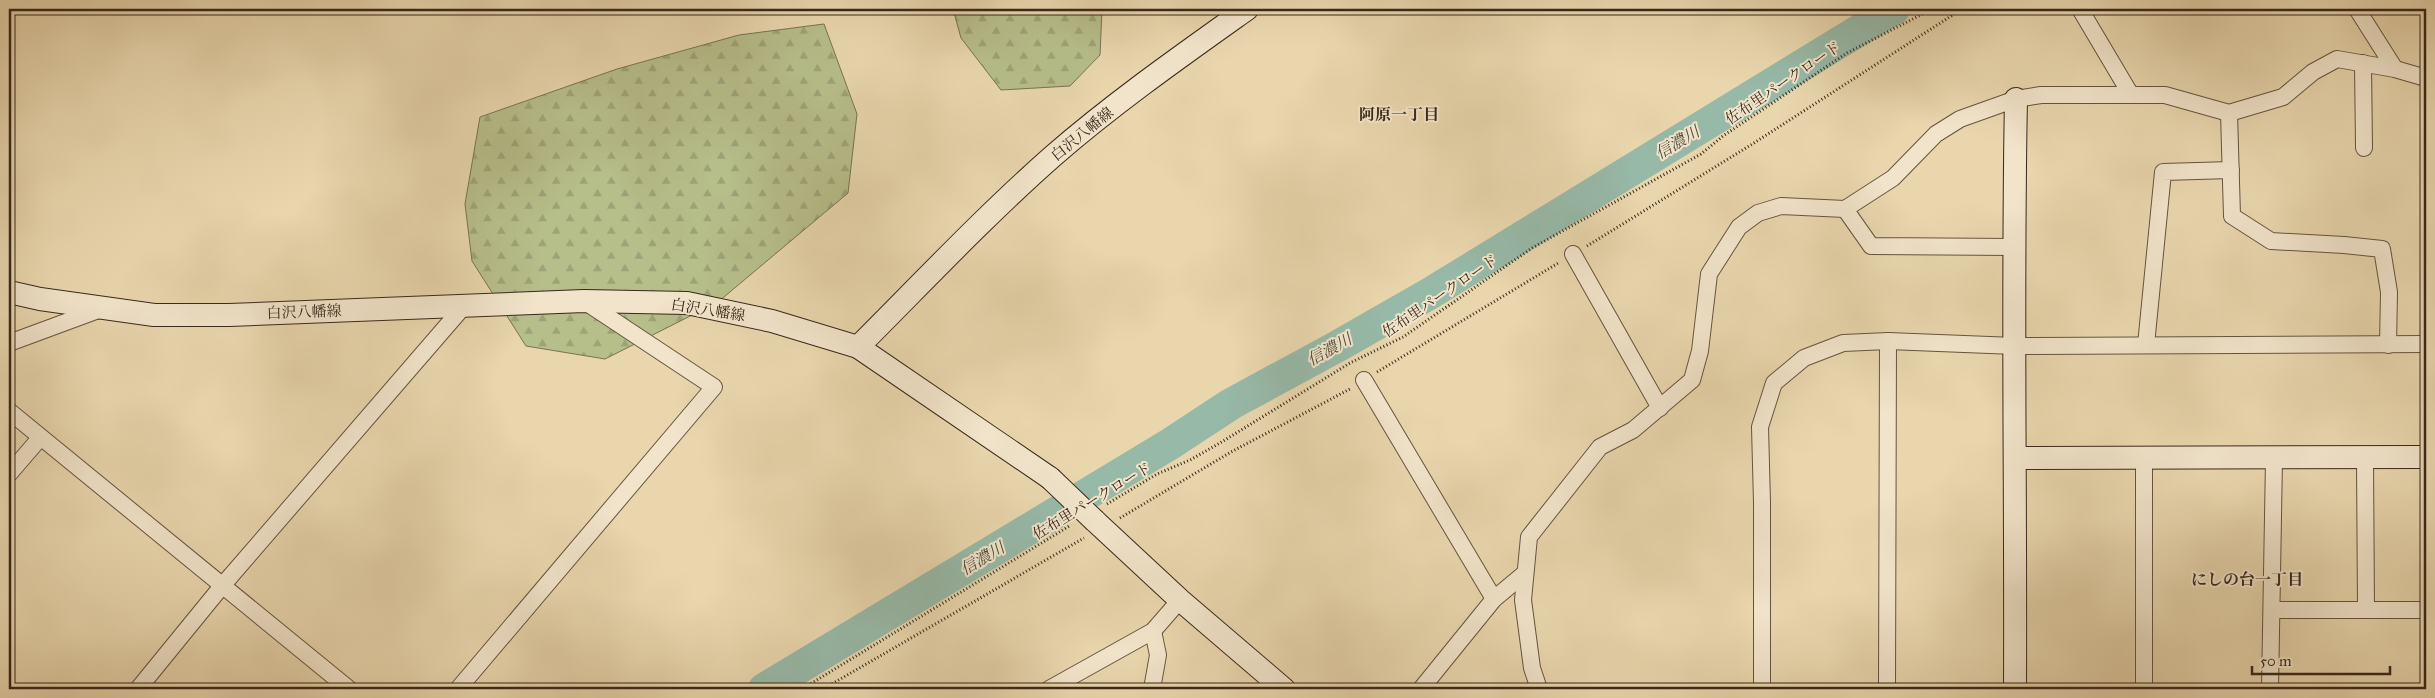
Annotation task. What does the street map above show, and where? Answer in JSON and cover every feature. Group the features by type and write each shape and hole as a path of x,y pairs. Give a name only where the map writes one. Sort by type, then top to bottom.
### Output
{"street":[{"name":"白沢八幡線","path":"9,292 40,299 154,315 229,315 584,301 687,304 772,321 858,347 1022,184 1055,154 1173,62 1247,9"},
{"path":"2080,9 2131,95"},
{"path":"2358,9 2395,69"},
{"path":"1539,689 1532,668 1522,600 1529,537 1600,447 1633,430 1692,380 1700,351 1708,274 1739,226 1758,213 1781,206 1845,209 1893,178 1936,134 1960,119 2016,99 2041,95 2165,95 2229,113 2283,97 2313,72 2337,59 2395,69 2426,78"},
{"path":"2363,63 2364,148"},
{"path":"2015,689 2016,458 2013,247 2016,99"},
{"path":"2229,113 2232,216 2271,241 2382,249 2389,292 2388,345"},
{"path":"2146,345 2163,172 2231,170"},
{"path":"1845,209 1871,246 2013,247"},
{"path":"1573,254 1660,408"},
{"path":"458,689 714,387 584,301"},
{"path":"138,689 222,586 464,306"},
{"path":"9,343 106,308"},
{"path":"1762,689 1760,427 1774,383 1804,358 1843,343 1888,341 2015,346 2426,344"},
{"path":"1887,689 1888,341"},
{"path":"858,347 1050,478 1101,518 1180,600 1284,689"},
{"path":"1364,380 1494,599"},
{"path":"9,412 349,689"},
{"path":"9,474 40,438"},
{"path":"2016,458 2274,459 2426,457"},
{"path":"2144,458 2144,689"},
{"path":"2365,458 2366,610"},
{"path":"2270,689 2273,610 2274,459"},
{"path":"1421,689 1494,599 1524,574"},
{"path":"1049,689 1153,631 1180,600"},
{"path":"2273,610 2426,610"},
{"path":"1152,689 1158,654 1153,631"}],"path":[{"name":"佐布里パークロード","path":"1101,518 1158,474 1190,460 1229,438 1350,363 1403,338 1532,248 1701,154 1723,136 1847,53 1932,9"},
{"path":"823,689 1101,518 1231,452 1364,380 1754,143 1962,9"},
{"name":"佐布里パークロード","path":"802,689 1072,525"}],"green space":[{"path":"953,9 1102,9 1100,55 1070,86 1001,90 961,38"},
{"path":"824,24 857,114 848,193 718,302 605,359 526,346 472,261 465,204 480,117 617,69 739,35"}],"waterway":[{"name":"信濃川","path":"764,689 1170,444 1231,404 1429,294 1894,9"}],"district":[{"name":"阿原一丁目","path":"1399,114"},
{"name":"にしの台一丁目","path":"2247,579"}]}
